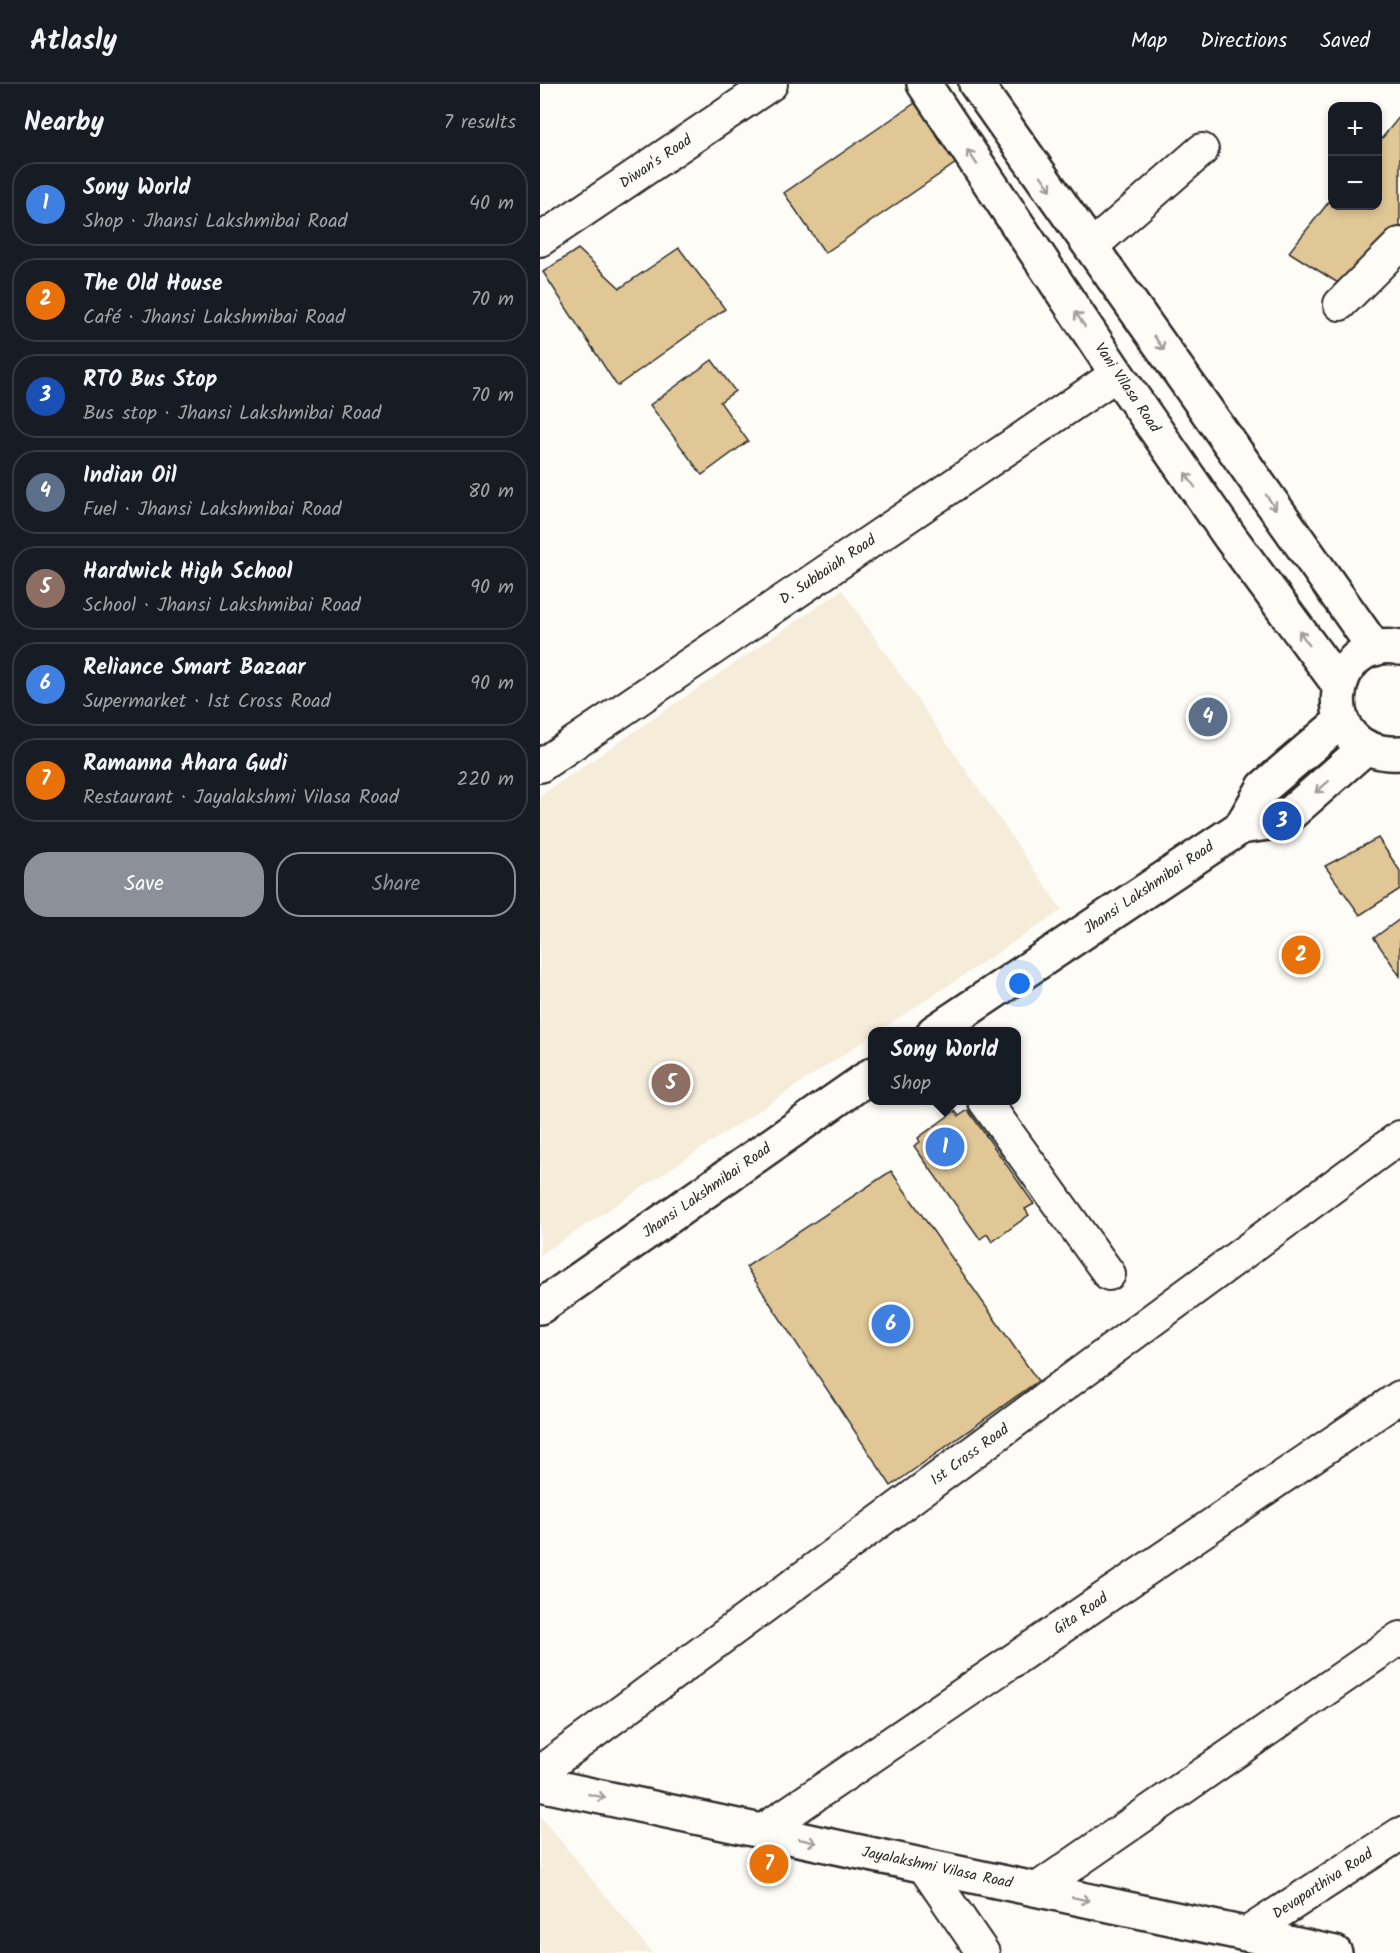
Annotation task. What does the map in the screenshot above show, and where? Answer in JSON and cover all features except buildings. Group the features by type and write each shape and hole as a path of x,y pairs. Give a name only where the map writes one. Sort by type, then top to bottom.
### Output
{"main road":[{"name":"Vani Vilasa Road","path":"924,84 1117,374 1230,537 1339,686"},
{"path":"976,84 1091,247 1392,646 1359,657 1347,669 1339,686 1337,703 1341,721 1351,736 1365,748 1382,753 1400,754"},
{"name":"Jhansi Lakshmibai Road","path":"941,1027 1241,827 1264,787 1341,721"},
{"path":"1241,827 1282,821 1365,748"},
{"name":"Jhansi Lakshmibai Road","path":"540,1307 868,1077"},
{"name":"Jayalakshmi Vilasa Road","path":"540,1784 1335,1953"}],"street":[{"name":"Diwan's Road","path":"540,240 771,84"},
{"path":"1091,247 1202,150"},
{"path":"1340,304 1400,244"},
{"name":"D. Subbaiah Road","path":"540,766 1117,374"},
{"path":"987,1105 1109,1274"},
{"name":"1st Cross Road","path":"540,1772 1400,1137"},
{"name":"Gita Road","path":"762,1831 1400,1397"},
{"path":"1037,1889 1400,1638"},
{"name":"Devaparthiva Road","path":"1246,1934 1400,1834"},
{"path":"923,1865 983,1953"}],"shaded area":[{"path":"842,590 1062,910 885,1027 868,1027 868,1038 540,1255 540,796"},
{"path":"541,1817 652,1953 540,1953"}],"place":[{"name":"Indian Oil","path":"1208,717"},
{"name":"RTO Bus Stop","path":"1282,821"},
{"name":"The Old House","path":"1301,955"},
{"name":"Hardwick High School","path":"671,1083"},
{"name":"Sony World","path":"945,1147"},
{"name":"Reliance Smart Bazaar","path":"891,1324"},
{"name":"Ramanna Ahara Gudi","path":"769,1864"}]}
